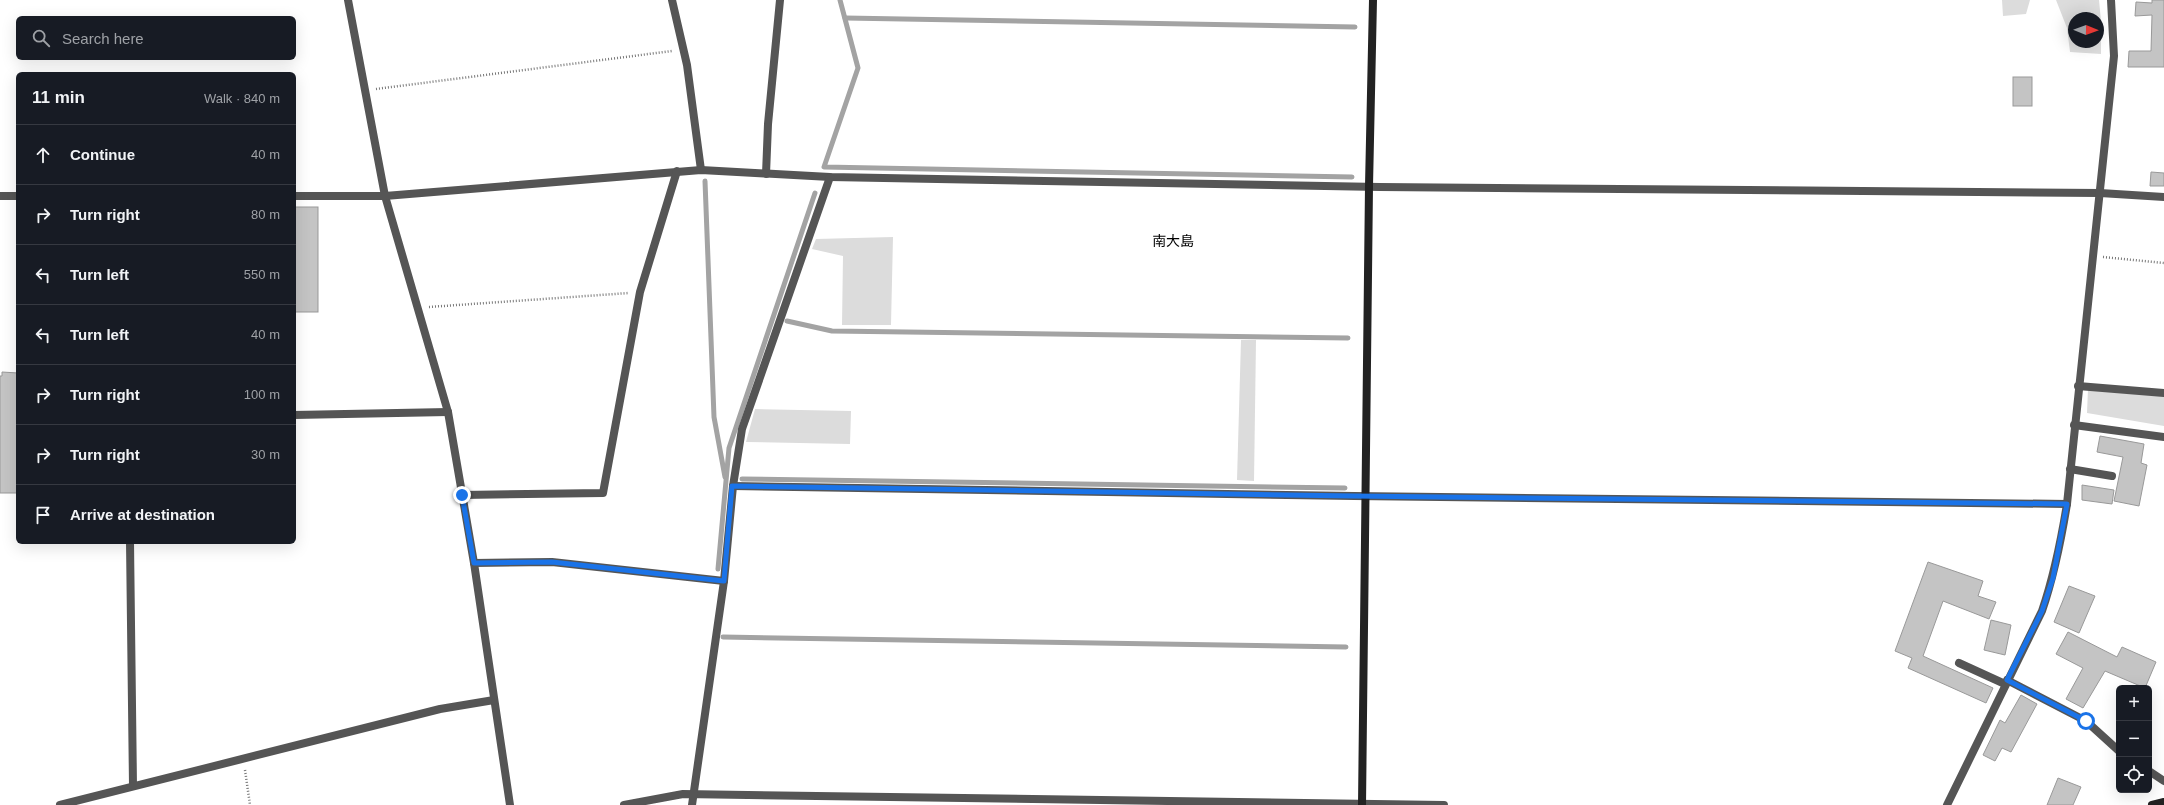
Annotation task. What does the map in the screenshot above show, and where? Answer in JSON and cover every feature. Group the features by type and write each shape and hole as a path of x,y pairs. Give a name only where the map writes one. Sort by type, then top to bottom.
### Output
{"street":[{"path":"348,0 386,196 448,412 474,563 510,805"},
{"path":"672,0 684,50 701,170"},
{"path":"766,174 768,124 780,0"},
{"path":"1362,804 1369,186 1373,0"},
{"path":"1947,805 2045,604 2053,578 2067,504 2078,386 2114,56 2111,0"},
{"path":"296,196 386,196 701,170 830,177 1369,186 2100,193 2164,197"},
{"path":"462,495 603,493 640,292 677,171"},
{"path":"692,805 724,581 732,486 742,429 830,177"},
{"path":"0,196 16,196"},
{"path":"2078,386 2164,393"},
{"path":"296,415 448,412"},
{"path":"2074,425 2164,437"},
{"path":"2070,469 2112,476"},
{"path":"732,486 2067,504"},
{"path":"130,544 133,786"},
{"path":"474,563 552,562 724,581"},
{"path":"1959,663 2006,682 2086,721 2116,748"},
{"path":"60,805 440,709 494,700"},
{"path":"2152,774 2164,781"},
{"path":"624,805 684,794 1444,805"},
{"path":"2152,805 2164,802"}],"path":[{"path":"366,90 684,50"},
{"path":"2093,256 2164,264"},
{"path":"418,308 640,292"},
{"path":"243,758 250,805"}],"shaded area":[{"path":"2002,0 2030,0 2026,14 2003,16"},
{"path":"2056,0 2099,0 2100,12 2068,12 2068,36 2067,28"},
{"path":"2070,48 2101,48 2101,54 2070,52"},
{"path":"893,237 891,325 842,325 843,256 812,249 816,239"},
{"path":"1241,340 1256,340 1254,481 1237,480"},
{"path":"2088,389 2164,395 2164,426 2087,413"},
{"path":"755,409 851,411 850,444 746,442"}],"building":[{"path":"2152,0 2164,0 2164,67 2128,67 2129,51 2151,51 2152,15 2135,16 2136,2 2152,3"},
{"path":"2013,77 2032,77 2032,106 2013,106"},
{"path":"2151,172 2164,173 2164,186 2150,186"},
{"path":"296,207 318,207 318,312 296,312"},
{"path":"2,372 16,373 16,493 0,493 0,376 2,376"},
{"path":"2100,436 2144,444 2141,463 2147,465 2139,506 2114,501 2123,457 2097,452"},
{"path":"2082,485 2114,490 2112,504 2082,500"},
{"path":"1928,562 1983,581 1978,596 1996,602 1989,619 1943,601 1923,656 1993,688 1986,703 1908,668 1912,658 1895,651"},
{"path":"2069,586 2095,596 2079,633 2054,622"},
{"path":"1991,620 2011,625 2005,655 1984,650"},
{"path":"2068,632 2117,657 2122,647 2156,662 2146,685 2138,685 2105,671 2083,708 2066,699 2083,668 2056,654"},
{"path":"2021,695 2037,704 2011,752 2002,748 1995,761 1983,755 2000,720 2005,723"},
{"path":"2058,778 2081,787 2073,805 2047,805"}],"waterway":[{"path":"840,0 858,68 824,167 1352,177"},
{"path":"845,18 1355,27"},
{"path":"705,181 714,417 725,477"},
{"path":"718,569 729,448 815,193"},
{"path":"787,321 832,331 1348,338"},
{"path":"742,479 1345,488"},
{"path":"723,637 1346,647"}],"district":[{"name":"南大島","path":"1173,241"}],"route":[{"path":"462,495 474,563 552,562 724,581 732,486 1354,496 2067,504 2053,578 2042,611 2007,680 2086,721"}]}
